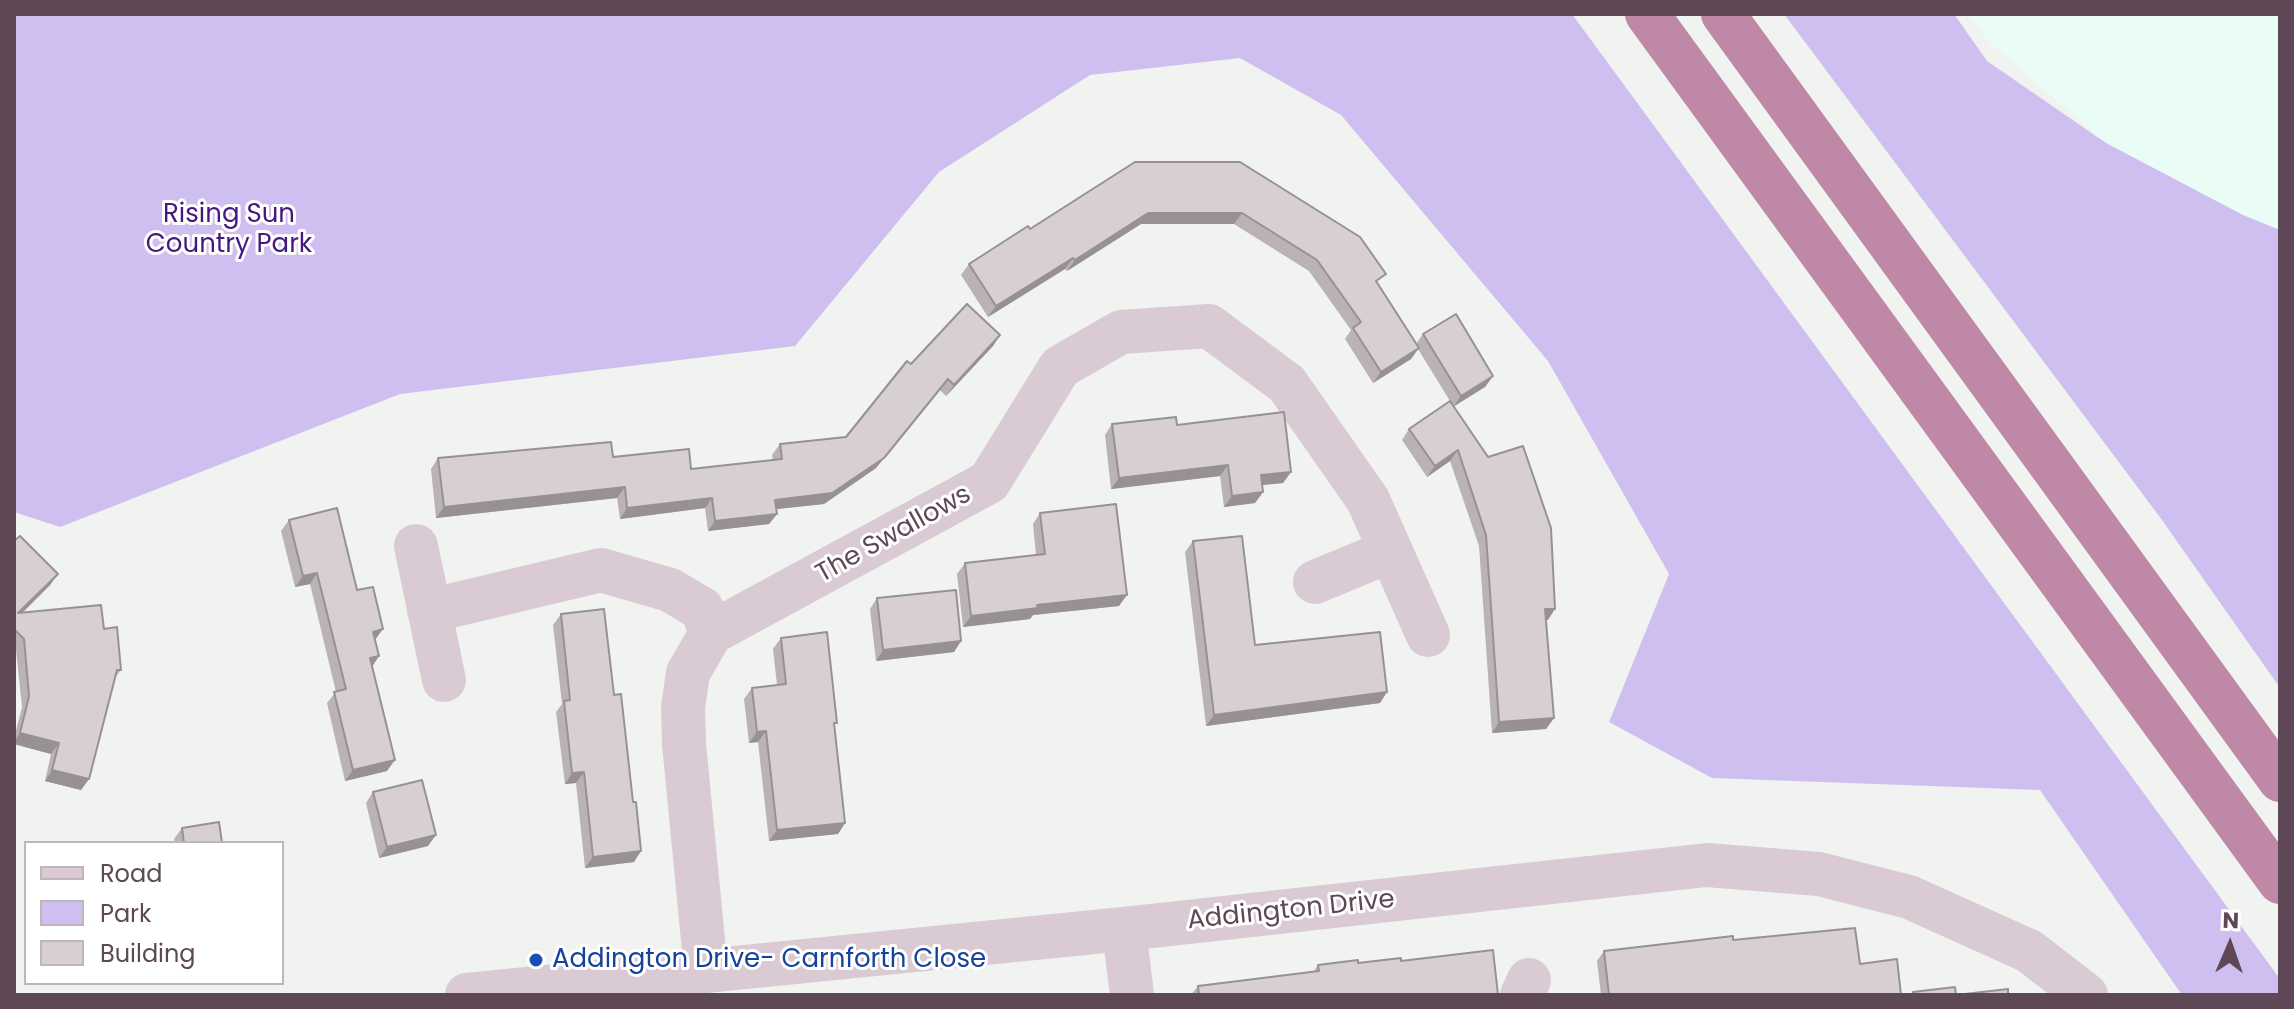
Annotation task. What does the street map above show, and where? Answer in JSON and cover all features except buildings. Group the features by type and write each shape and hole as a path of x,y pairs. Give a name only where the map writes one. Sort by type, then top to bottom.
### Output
{"highway":[{"path":"1647,14 2280,882"},
{"path":"1723,14 2280,780"}],"street":[{"name":"The Swallows","path":"711,633 989,482 1060,367 1121,332 1209,326 1287,384 1368,500 1428,635"},
{"path":"416,546 444,680"},
{"path":"1315,582 1390,551"},
{"path":"429,611 601,570 670,590 702,609 711,633 688,673 683,707 706,971"},
{"name":"Addington Drive","path":"467,995 1124,929 1707,865 1819,874 1909,897 2029,951 2086,995"},
{"path":"1124,929 1132,995"}],"shaded area":[{"path":"1968,14 2280,14 2280,230 2243,215 2106,143 1989,42"}],"green space":[{"name":"Rising Sun Country Park","path":"14,14 1572,14 2280,979 2280,995 2182,995 2040,790 1712,778 1609,722 1669,574 1548,361 1341,115 1240,58 1090,75 939,172 795,346 400,394 60,527 14,512"},
{"path":"1784,14 1954,14 1987,61 2106,143 2243,215 2280,230 2280,688 2162,520"}],"place":[{"name":"Addington Drive- Carnforth Close","path":"536,960"}]}
